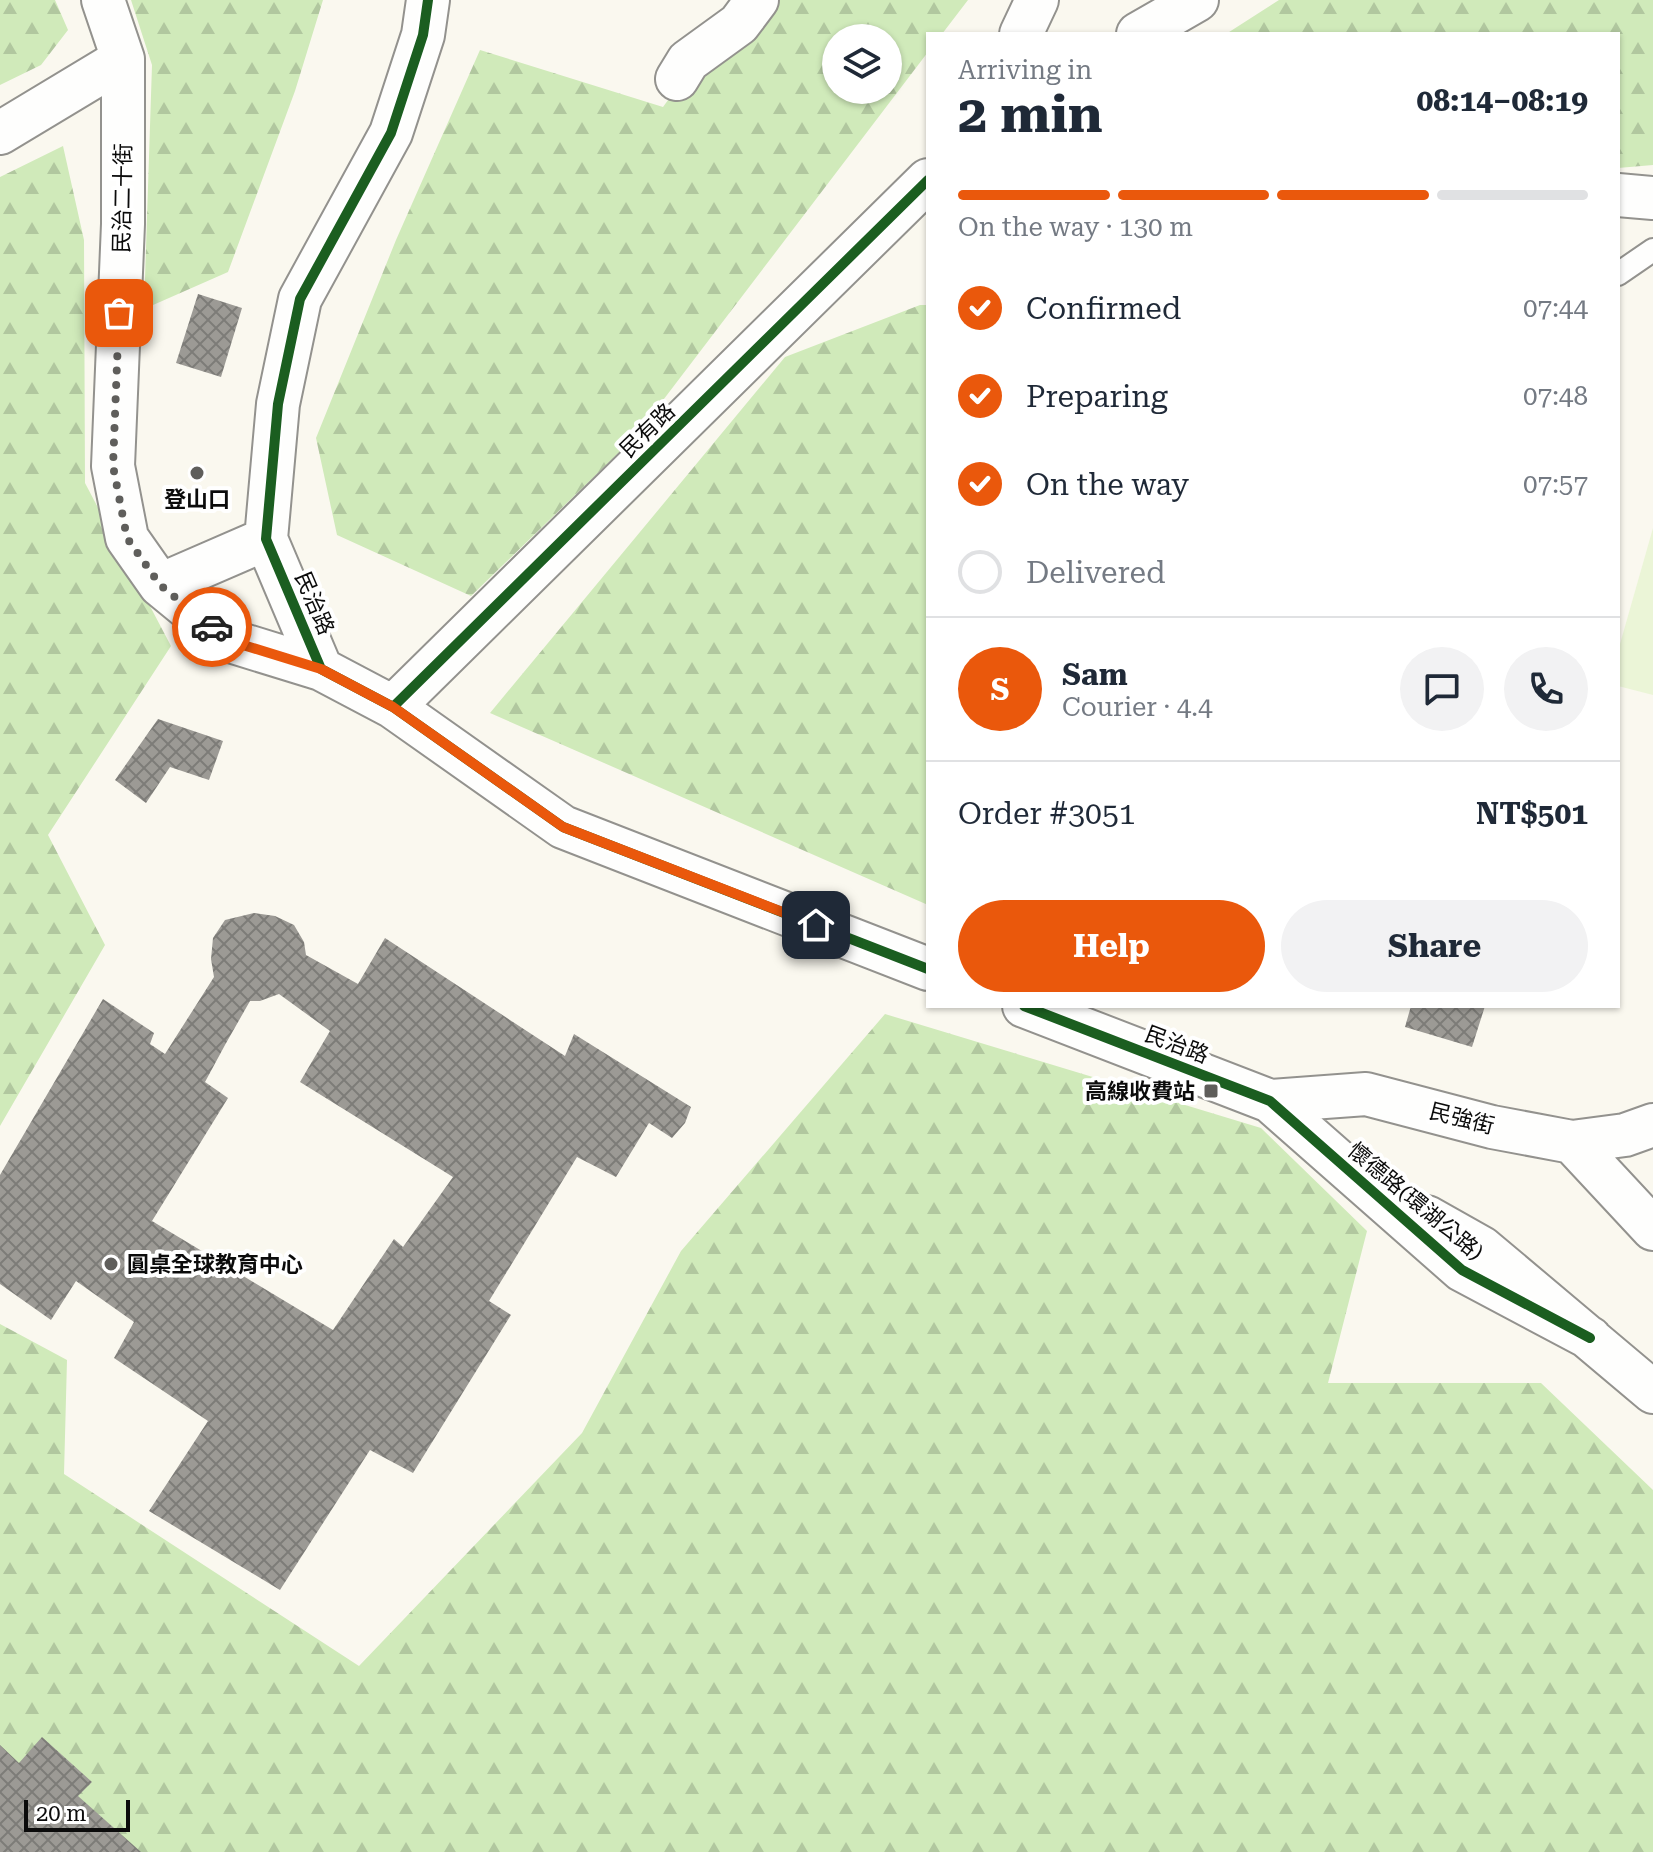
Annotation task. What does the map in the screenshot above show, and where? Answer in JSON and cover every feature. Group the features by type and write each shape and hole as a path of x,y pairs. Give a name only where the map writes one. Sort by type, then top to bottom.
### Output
{"street":[{"name":"民治二十街","path":"103,0 123,59 123,224 113,466 127,538 160,585 227,640 321,669"},
{"name":"民治路","path":"428,0 423,35 391,133 300,299 278,404 266,539 321,669 393,707 563,827 926,968"},
{"path":"677,79 688,61 739,24 757,0"},
{"path":"1022,32 1037,0"},
{"path":"1141,32 1197,0"},
{"path":"0,133 123,59"},
{"name":"民有路","path":"393,707 912,217 926,185"},
{"path":"1620,195 1653,198"},
{"path":"160,585 266,539"},
{"name":"民治路","path":"1029,1008 1270,1101"},
{"name":"民強街","path":"1270,1101 1366,1094 1492,1127 1572,1142 1625,1135 1653,1125"},
{"name":"懷德路(環湖公路)","path":"1270,1101 1355,1176 1482,1248 1653,1392"},
{"path":"1572,1142 1653,1229"}],"lane":[{"path":"1620,273 1653,250"}],"green space":[{"path":"0,0 55,0 68,30 41,65 0,85"},
{"path":"131,0 323,0 295,91 228,272 144,309 152,65"},
{"path":"741,0 968,0 944,32 926,32 926,55 902,86 902,24 822,24 822,104 888,104 635,437 471,596 337,535 316,438 396,240 480,50 663,107"},
{"path":"1279,0 1653,0 1653,165 1620,168 1620,32 1229,32"},
{"path":"63,146 84,240 85,483 171,646 48,835 105,945 0,1126 0,177"},
{"path":"926,305 926,904 490,713 785,357"},
{"path":"1653,528 1653,695 1620,687 1620,644"},
{"path":"885,1014 1261,1128 1367,1231 1328,1383 1541,1383 1653,1490 1653,1852 0,1852 0,1324 67,1360 64,1474 359,1666 582,1433 681,1251"}],"building":[{"path":"198,294 242,308 221,377 176,363"},
{"path":"158,719 223,741 209,780 170,767 146,803 115,780"},
{"name":"圓桌全球教育中心","path":"254,913 275,916 294,925 304,942 306,955 358,984 385,938 565,1056 574,1034 691,1107 685,1123 672,1138 649,1123 616,1177 577,1157 489,1301 511,1315 413,1473 370,1450 280,1590 149,1511 208,1421 114,1358 134,1322 76,1281 51,1320 0,1284 0,1175 103,999 154,1033 150,1044 165,1054 214,977 211,959 213,938 225,920","holes":["279,994 330,1031 300,1082 453,1177 403,1247 394,1239 333,1330 152,1221 228,1098 205,1082 250,1001"]},
{"path":"1410,1008 1484,1008 1472,1047 1405,1027"},
{"path":"42,1737 92,1782 78,1796 141,1852 0,1852 0,1745 19,1763"}],"cycle path":[{"path":"428,0 423,35 391,133 300,299 278,404 266,539 321,669 393,707 563,827 926,968"},
{"path":"393,707 926,182"},
{"path":"1029,1008 1270,1101 1462,1270 1590,1338"}],"way so far":[{"path":"119,313 113,466 127,538 160,585 212,627"}],"place":[{"name":"登山口","path":"197,473"},
{"name":"高線收費站","path":"1211,1091"},
{"name":"圓桌全球教育中心","path":"111,1264"}],"route":[{"path":"212,627 227,640 321,669 393,707 563,827 816,925"}]}
